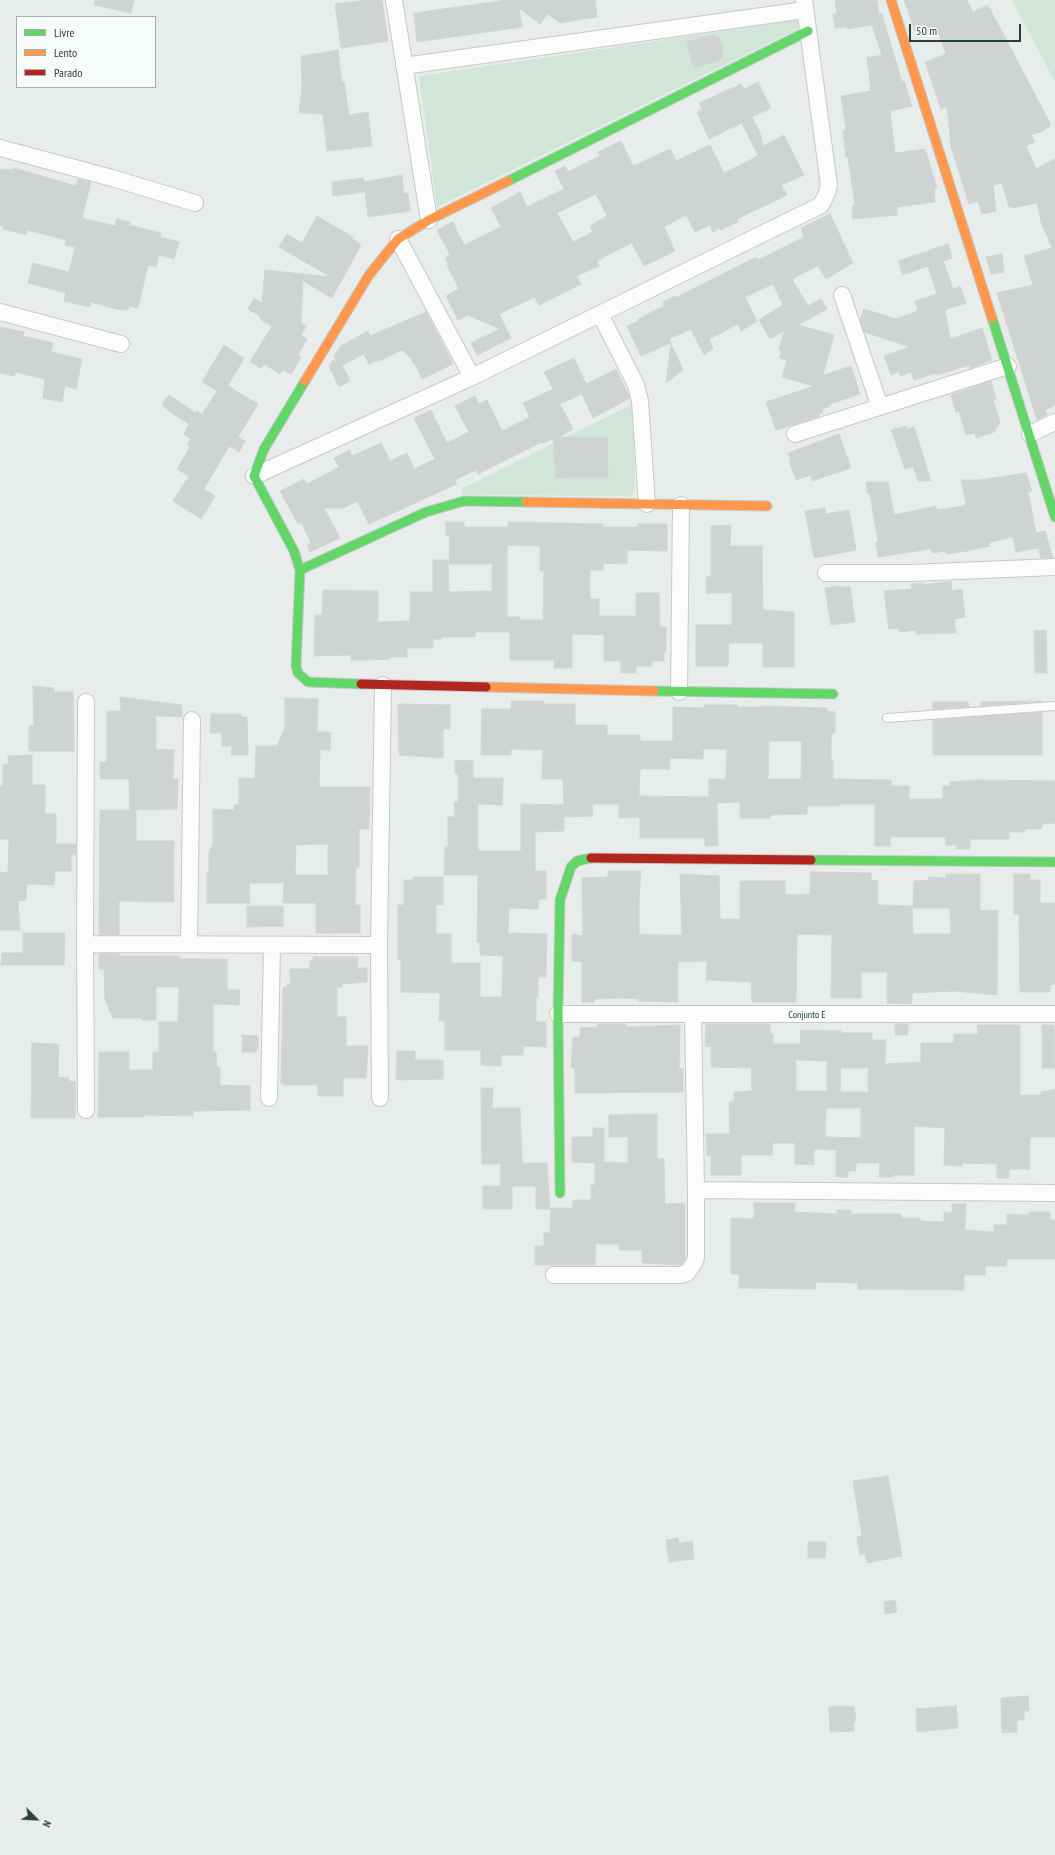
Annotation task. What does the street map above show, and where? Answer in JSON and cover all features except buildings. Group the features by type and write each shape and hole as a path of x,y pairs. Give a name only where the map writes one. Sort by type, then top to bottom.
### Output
{"street":[{"path":"394,0 429,220"},
{"path":"891,0 1030,434 1055,517"},
{"path":"254,476 472,377 821,206 827,193 829,185 805,5 404,66"},
{"path":"808,31 429,220 398,240 369,275 264,448 254,476 294,551 300,570 296,666 298,673 308,682 679,692 833,694"},
{"path":"0,148 105,176 195,203"},
{"path":"398,240 472,377"},
{"path":"842,295 880,407"},
{"path":"0,312 121,344"},
{"path":"600,314 636,385 640,401 647,504"},
{"path":"795,434 1008,366"},
{"path":"1030,434 1055,422"},
{"path":"300,570 426,512 464,501 767,506"},
{"path":"679,692 682,504"},
{"path":"826,574 911,573 1055,567"},
{"path":"380,1098 379,944 383,685"},
{"path":"86,702 86,1110"},
{"path":"189,944 192,720"},
{"path":"560,1193 558,1014 560,900 572,867 577,861 586,858 1055,862"},
{"path":"85,944 379,944"},
{"path":"269,1098 272,945"},
{"name":"Conjunto E","path":"558,1014 1055,1014"},
{"path":"554,1275 680,1274 687,1273 691,1268 696,1257 693,1015"},
{"path":"696,1190 1055,1193"}],"lane":[{"path":"887,718 1055,706"}],"green space":[{"path":"1012,0 1055,0 1055,82"},
{"path":"798,20 799,28 437,207 419,76"},
{"path":"633,404 635,491 631,496 463,495 461,489"}],"traffic: fast":[{"path":"508,181 808,31"},
{"path":"992,318 1055,517"},
{"path":"300,570 294,551 254,476 264,449 305,381"},
{"path":"361,684 308,682 298,673 296,666 300,570 426,512 464,501 526,502"},
{"path":"654,691 833,694"},
{"path":"560,1193 558,1014 560,900 571,867 577,861 591,858"},
{"path":"811,860 1055,862"}],"traffic: slow":[{"path":"891,0 992,318"},
{"path":"305,381 369,275 398,239 429,220 508,181"},
{"path":"526,502 767,506"},
{"path":"486,687 654,691"}],"traffic: jam":[{"path":"361,684 486,687"},
{"path":"591,858 811,860"}]}
